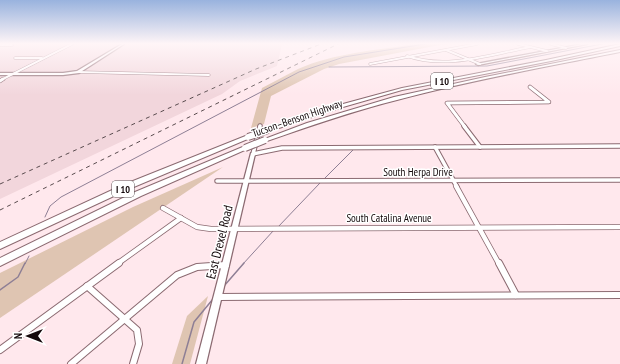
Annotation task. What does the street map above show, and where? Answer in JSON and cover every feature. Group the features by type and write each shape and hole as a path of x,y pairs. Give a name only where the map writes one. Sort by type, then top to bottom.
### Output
{"highway":[{"name":"Tucson–Benson Highway","path":"0,246 126,187 248,137 317,113 383,94 435,82 544,61"},
{"name":"Tucson–Benson Highway","path":"0,262 138,194 265,140 338,114 406,95 570,61"}],"street":[{"path":"0,80 38,61"},
{"path":"78,72 96,61"},
{"path":"370,64 381,61"},
{"path":"419,61 450,61"},
{"path":"473,61 479,64 495,61"},
{"path":"0,74 64,74 78,72 209,75"},
{"path":"480,147 448,103 549,102 530,86"},
{"name":"East Drexel Road","path":"201,364 260,126"},
{"path":"253,154 279,148 620,146"},
{"path":"435,147 516,295"},
{"name":"South Herpa Drive","path":"217,181 620,180"},
{"name":"South Catalina Avenue","path":"163,208 203,229 620,227"},
{"path":"0,350 181,218"},
{"path":"71,364 177,275 202,266 226,265"},
{"path":"87,286 136,328 140,339 133,364"},
{"path":"218,297 620,295"}],"shaded area":[{"path":"0,61 278,61 277,66 240,81 222,94 0,199"},
{"path":"320,61 355,61 324,69 271,96 264,124 251,128 262,88 298,69"},
{"path":"223,167 0,318 0,273 133,207"},
{"path":"208,296 190,364 172,364 187,316"}],"waterway":[{"path":"45,217 50,206 61,197 299,72 332,61"},
{"path":"329,67 487,66 513,61"},
{"path":"324,179 354,149"},
{"path":"278,227 320,183"},
{"path":"243,264 274,230"},
{"path":"25,264 29,256"},
{"path":"0,290 18,277 25,263"},
{"path":"224,286 244,263"},
{"path":"182,364 194,322 213,299"}],"railway":[{"path":"0,184 277,61"},
{"path":"0,210 303,61"}]}
